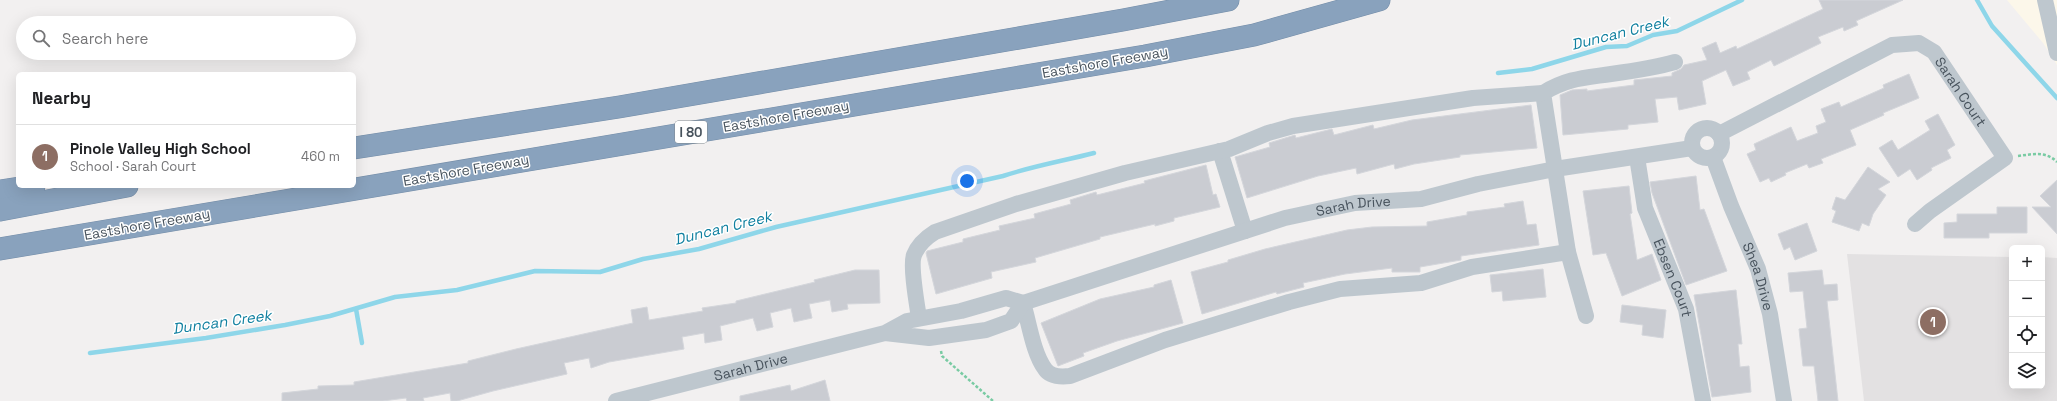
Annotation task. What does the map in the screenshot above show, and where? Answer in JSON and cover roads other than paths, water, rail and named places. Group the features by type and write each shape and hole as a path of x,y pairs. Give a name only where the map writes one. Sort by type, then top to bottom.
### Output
{"highway":[{"path":"356,148 619,107 1115,22 1228,0"},
{"name":"Eastshore Freeway","path":"0,249 1145,56 1254,35 1379,0"},
{"path":"0,191 20,188"},
{"path":"0,210 116,188"}],"street":[{"path":"2045,0 2057,53"},
{"name":"Sarah Court","path":"1719,134 1892,45 1919,43 1934,52 2004,158 1930,210 1915,224"},
{"path":"919,318 914,255 926,238 935,232 1016,204 1125,174 1220,151 1268,133 1293,126 1465,100 1543,93 1557,85 1577,78 1650,69 1675,62"},
{"path":"1543,93 1568,252 1586,316"},
{"path":"1710,128 1719,134 1722,147 1713,157 1701,157 1697,155 1692,148 1692,138 1700,130 1710,128"},
{"name":"Sarah Drive","path":"616,401 885,333 907,321 919,318 961,311 1006,298 1023,303 1285,218 1355,203 1422,199 1478,184 1555,169 1692,148"},
{"path":"1220,151 1245,231"},
{"name":"Ebsen Court","path":"1637,157 1645,208 1686,309 1703,401"},
{"name":"Shea Drive","path":"1713,157 1731,206 1758,269 1770,314 1784,401"},
{"path":"1023,303 1038,353 1045,370 1058,377 1070,376 1165,340 1289,302 1340,289 1422,283 1472,267 1568,252"},
{"name":"Sarah Drive","path":"885,333 939,337 986,330 1011,321 1023,303"}],"waterway":[{"name":"Duncan Creek","path":"1498,73 1532,69 1606,47 1627,46 1653,35 1677,31 1742,0"},
{"path":"1977,0 1992,26 2057,98"},
{"name":"Duncan Creek","path":"90,353 206,338 285,325 330,316 395,297 457,290 535,271 600,272 643,259 699,249 776,227 1003,176 1037,166 1094,153"},
{"name":"Duncan Creek","path":"356,309 362,343"}],"place":[{"name":"Pinole Valley High School","path":"1933,322"}]}
